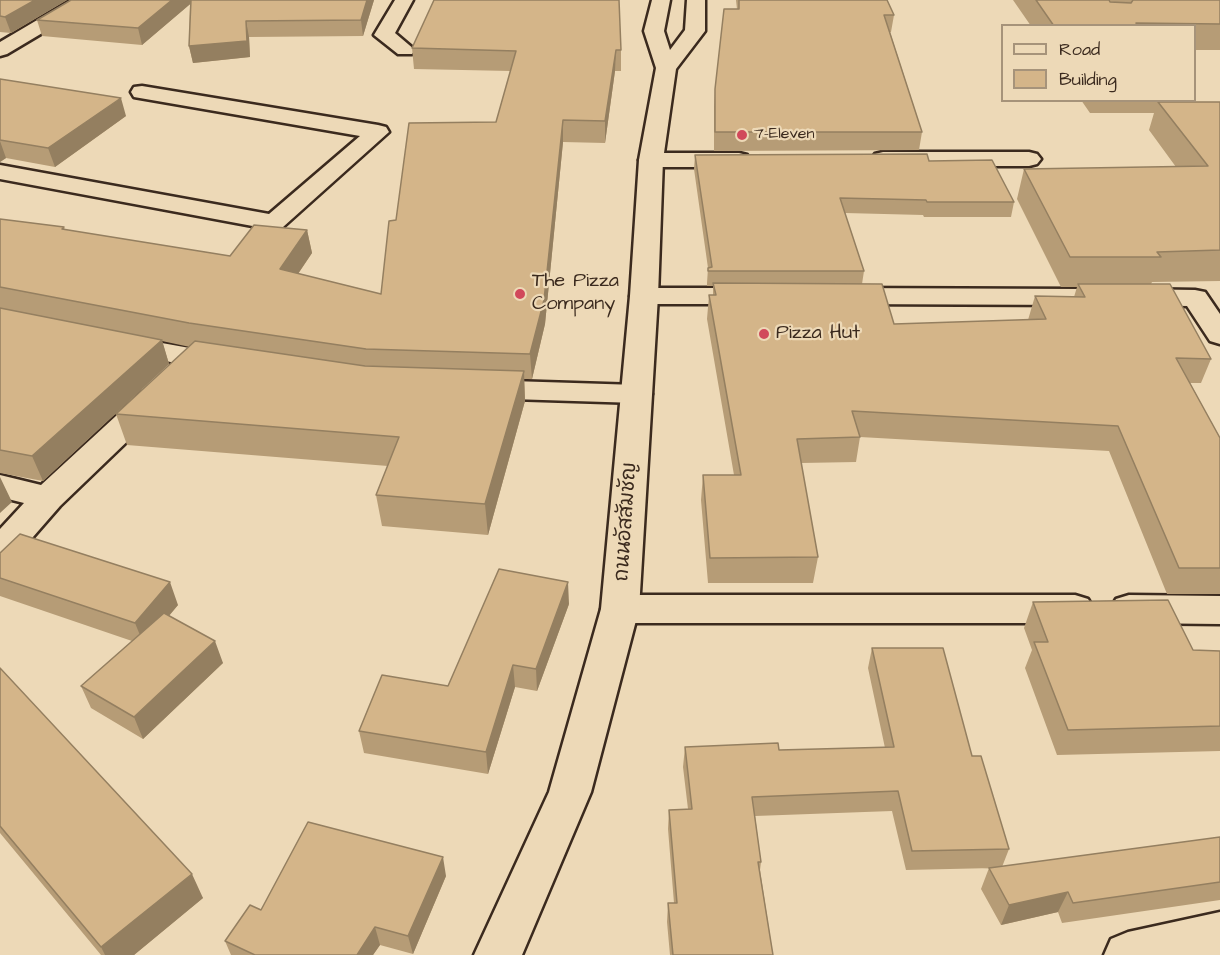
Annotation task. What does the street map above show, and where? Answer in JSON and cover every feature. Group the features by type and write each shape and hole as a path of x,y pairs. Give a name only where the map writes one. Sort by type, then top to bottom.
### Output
{"main road":[{"path":"0,50 84,0"},
{"path":"404,0 384,35 405,50"},
{"name":"ถนนอัสสัมชัญ","path":"498,955 570,792 620,609 644,296 651,160 666,68 654,31 661,0"},
{"name":"ถนนอัสสัมชัญ","path":"666,68 695,31 696,0"},
{"path":"0,27 34,29"},
{"path":"0,172 274,222 378,132 142,92"},
{"path":"864,160 1029,159"},
{"path":"651,160 758,160"},
{"path":"644,296 776,296"},
{"path":"812,296 1195,298 1220,335"},
{"path":"92,339 254,368"},
{"path":"0,552 48,498 196,359"},
{"path":"452,388 637,394"},
{"path":"0,486 48,498"},
{"path":"620,609 1220,610"},
{"path":"1128,955 1220,934"}],"building":[{"path":"0,0 35,0 5,17 0,16"},
{"path":"71,0 172,0 138,28 37,20"},
{"path":"191,0 367,0 361,20 246,21 247,41 189,46"},
{"path":"434,0 619,0 621,50 616,50 605,121 563,120 544,300 530,354 366,349 189,323 0,287 0,219 64,227 62,229 230,256 254,225 307,230 280,269 381,294 389,221 396,220 409,123 496,122 516,51 412,48"},
{"path":"739,0 887,0 894,15 884,15 922,132 715,132 715,89 724,9 739,9"},
{"path":"1036,0 1109,0 1110,2 1131,3 1133,0 1220,0 1220,24 1053,24"},
{"path":"0,79 121,98 48,148 0,140"},
{"path":"1158,102 1220,102 1220,250 1157,252 1161,257 1070,257 1024,169 1208,166"},
{"path":"927,154 929,161 992,160 1014,202 927,202 926,200 840,198 864,271 708,271 708,268 712,267 695,155"},
{"path":"713,283 882,284 894,324 1046,319 1035,296 1085,297 1078,284 1170,284 1211,359 1176,358 1220,438 1220,568 1179,568 1118,426 852,411 860,437 797,439 818,557 710,558 703,475 741,475 709,295 716,295"},
{"path":"0,308 162,340 32,456 0,450"},
{"path":"195,341 365,366 524,371 485,504 376,495 399,437 116,414"},
{"path":"20,534 170,582 135,623 0,578 0,553"},
{"path":"499,569 568,582 536,669 513,665 486,752 359,731 382,675 448,686"},
{"path":"1168,600 1193,650 1220,651 1220,726 1068,730 1034,642 1048,642 1033,602"},
{"path":"164,613 215,641 134,717 81,686"},
{"path":"872,648 943,648 972,756 981,756 1009,849 912,851 898,791 752,797 761,862 758,862 773,955 673,955 668,903 677,903 669,810 692,809 685,747 778,743 779,750 894,747"},
{"path":"0,668 192,874 101,947 0,826"},
{"path":"308,822 443,857 408,936 375,927 357,955 255,955 225,941 250,905 261,910"},
{"path":"1220,837 1220,882 1073,903 1068,892 1009,905 989,868"}],"place":[{"name":"7-Eleven","path":"742,135"},
{"name":"The Pizza Company","path":"520,294"},
{"name":"Pizza Hut","path":"764,334"}]}
